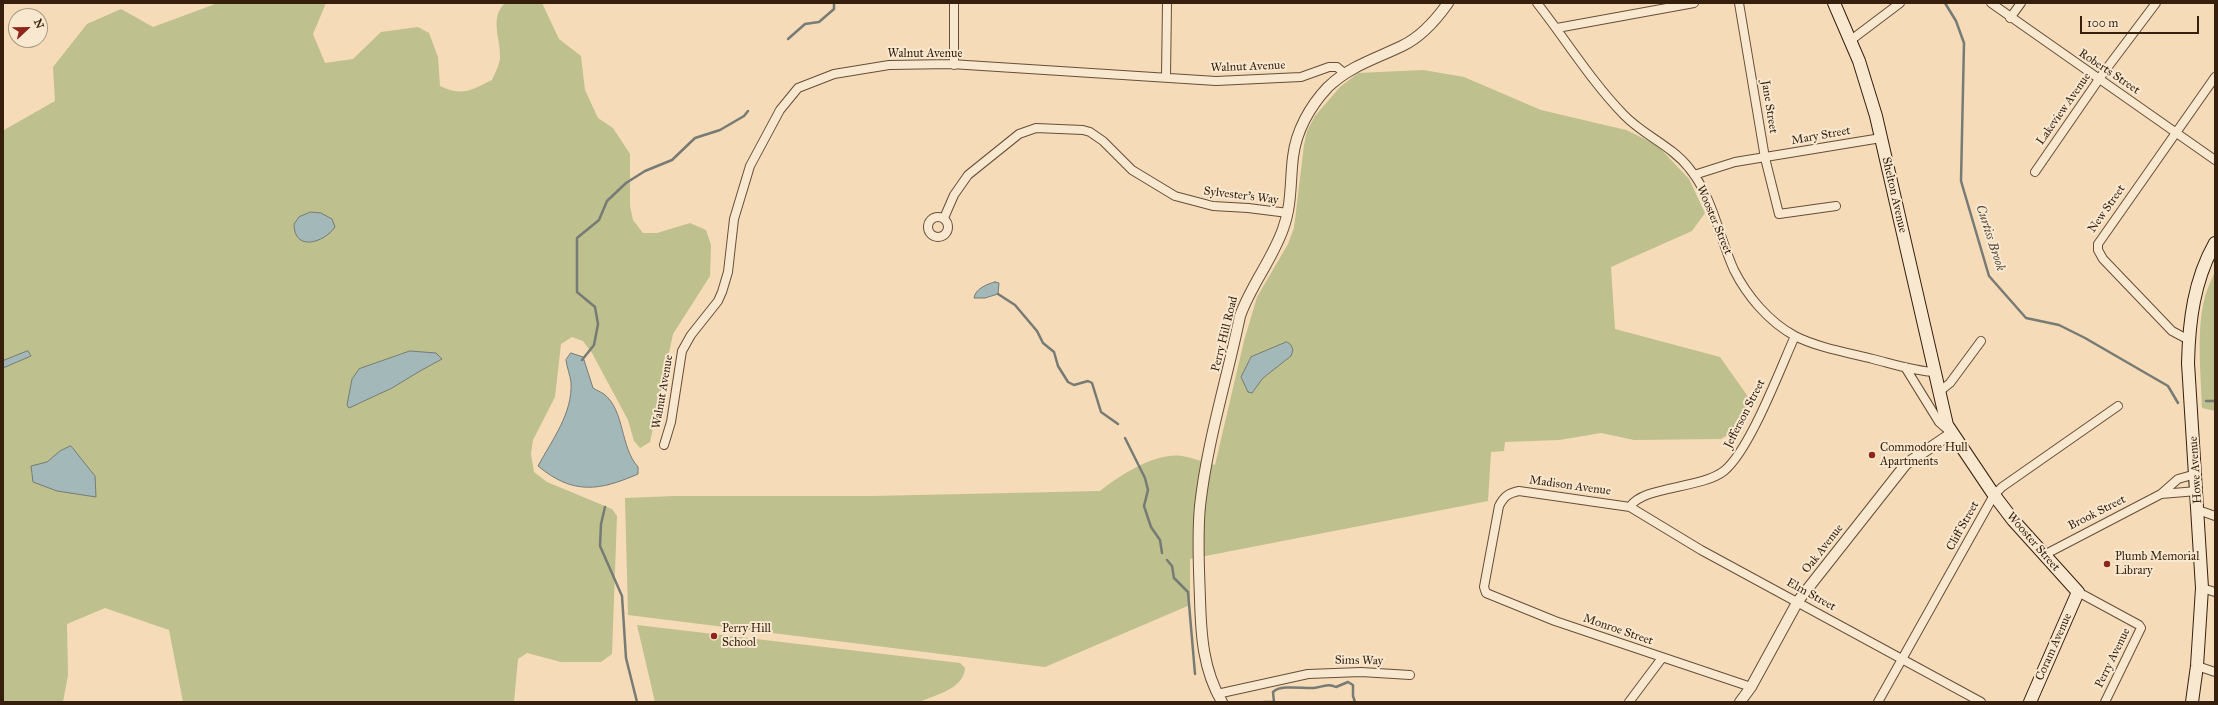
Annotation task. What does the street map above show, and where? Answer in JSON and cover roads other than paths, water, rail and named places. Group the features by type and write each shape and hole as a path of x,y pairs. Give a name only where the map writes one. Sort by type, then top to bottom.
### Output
{"main road":[{"name":"Shelton Avenue","path":"1834,3 1851,40 1867,84 1881,138 1939,392"},
{"name":"Howe Avenue","path":"2192,702 2197,666 2202,588 2188,363 2189,340 2190,322 2199,281 2207,257 2215,243"},
{"name":"Wooster Street","path":"1939,392 1945,416 1952,433 1994,495 2044,556 2078,592"},
{"name":"Coram Avenue","path":"2030,702 2078,592"}],"street":[{"path":"954,3 954,65"},
{"path":"1166,77 1167,3"},
{"name":"Perry Hill Road","path":"1219,698 1206,662 1202,637 1199,547 1202,495 1240,316 1249,293 1278,241 1288,213 1293,156 1301,129 1320,96 1344,73 1408,42 1430,25 1448,3"},
{"name":"Wooster Street","path":"1537,3 1605,93 1625,116 1682,160 1694,175 1706,196 1734,270 1746,291 1760,308 1795,336 1829,348 1905,367 1935,372"},
{"path":"1557,28 1694,3"},
{"name":"Jane Street","path":"1739,3 1765,158 1778,214 1836,206"},
{"path":"1851,40 1900,3"},
{"name":"Roberts Street","path":"1991,3 2010,18 2215,160"},
{"path":"2010,18 2021,3"},
{"name":"Lakeview Avenue","path":"2035,172 2156,3"},
{"name":"Walnut Avenue","path":"664,445 671,422 682,351 691,336 718,301 722,292 728,272 734,219 750,166 780,110 789,97 798,88 834,74 889,65 954,65 1216,81 1300,77 1333,67 1344,73"},
{"name":"New Street","path":"2189,340 2172,331 2103,259 2097,247 2099,239 2215,77"},
{"name":"Sylvester's Way","path":"944,218 951,202 968,175 1019,134 1036,128 1083,130 1090,132 1103,141 1132,170 1175,196 1213,206 1248,208 1288,213"},
{"name":"Mary Street","path":"1694,175 1735,162 1881,138"},
{"name":"Jefferson Street","path":"1630,507 1639,497 1708,481 1730,465 1752,431 1795,336"},
{"path":"1939,392 1950,383 1981,341"},
{"name":"Wooster Street","path":"1905,367 1939,422 1952,433"},
{"name":"Cliff Street","path":"1878,702 1994,495 2002,487 2118,406"},
{"name":"Oak Avenue","path":"1740,702 1751,687 1798,601 1906,464 1952,433"},
{"name":"Brook Street","path":"2044,556 2161,494 2178,479 2196,474"},
{"name":"Madison Avenue","path":"1484,587 1499,506 1503,498 1511,493 1519,491 1630,507"},
{"name":"Brook Street","path":"2161,494 2197,491"},
{"name":"Elm Street","path":"1630,507 1701,550 1798,601 1981,702"},
{"path":"2198,510 2215,516"},
{"name":"Monroe Street","path":"1484,587 1486,593 1490,596 1662,658 1751,687"},
{"path":"2202,588 2215,592"},
{"name":"Wooster Street","path":"2078,592 2139,624"},
{"name":"Perry Avenue","path":"2105,702 2140,632 2139,624"},
{"path":"1629,702 1662,658"},
{"path":"2197,666 2215,672"},
{"name":"Sims Way","path":"1219,698 1308,674 1361,672 1410,675"}],"waterway":[{"path":"788,39 805,24 819,22 834,9 834,3"},
{"name":"Curtiss Brook","path":"1945,3 1956,21 1964,43 1961,181 1989,276 2026,318 2059,325 2085,338 2168,386 2178,403"},
{"path":"582,360 594,345 598,324 595,307 577,292 577,238 599,220 607,201 626,183 645,171 672,160 695,138 720,130 744,116 748,111"},
{"path":"998,294 1015,305 1037,331 1043,343 1054,352 1058,366 1068,382 1074,385 1088,381 1092,383 1101,412 1118,424"},
{"name":"Curtiss Brook","path":"2206,401 2215,401"},
{"path":"1125,438 1145,478 1148,490 1144,506 1151,527 1160,540 1162,553"},
{"path":"605,507 601,524 600,546 622,596 626,658 637,702"},
{"path":"1167,560 1172,566 1174,578 1188,592 1195,674"},
{"path":"1264,702 1274,702 1273,692 1281,688 1314,688 1328,685 1336,687 1348,682 1353,685 1353,696 1355,702"}],"place":[{"name":"Commodore Hull Apartments","path":"1872,455"},
{"name":"Plumb Memorial Library","path":"2107,564"},
{"name":"Perry Hill School","path":"714,636"}]}
